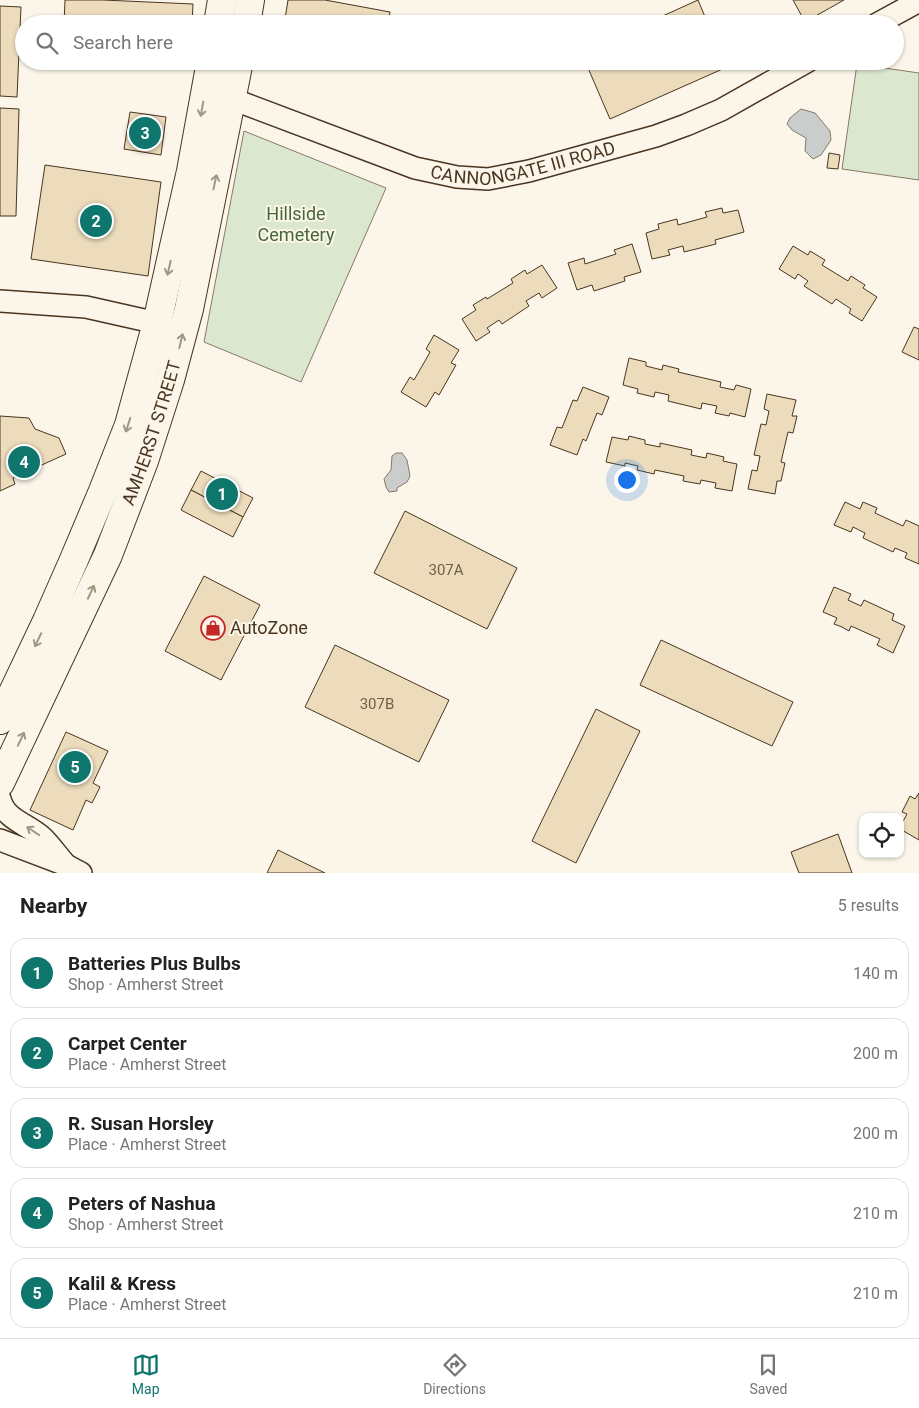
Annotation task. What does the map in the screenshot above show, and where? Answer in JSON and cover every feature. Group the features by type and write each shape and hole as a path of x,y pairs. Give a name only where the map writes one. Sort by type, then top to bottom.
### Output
{"highway":[{"path":"220,15 222,0"},
{"path":"248,15 250,0"},
{"name":"AMHERST STREET","path":"0,720 47,621 104,492 128,425 157,323 191,171 209,70"},
{"name":"AMHERST STREET","path":"0,783 108,555 144,461 170,380 189,309 237,70"}],"street":[{"path":"893,15 919,1"},
{"name":"CANNONGATE III ROAD","path":"232,99 415,168 458,177 488,179 529,172 679,128 721,110 792,70"},
{"path":"0,301 86,308 157,323"},
{"path":"0,799 3,808 13,819 42,837 73,869"},
{"path":"0,840 73,869"}],"green space":[{"path":"856,70 898,70 919,73 919,180 842,169"},
{"name":"Hillside Cemetery","path":"244,131 386,188 301,382 204,342"}],"shaded area":[{"path":"801,109 815,113 830,131 831,140 821,155 813,159 805,151 806,138 792,130 787,124 790,118"},
{"path":"396,453 402,453 407,460 410,476 407,482 397,488 397,491 389,492 384,479 391,470 392,456"}],"building":[{"path":"65,0 193,4 192,15 64,15"},
{"path":"288,0 325,0 390,12 390,15 286,15"},
{"path":"698,0 704,15 665,15"},
{"path":"793,0 844,0 817,15 801,15"},
{"path":"0,6 21,7 21,15 15,15 15,70 18,70 17,97 0,96"},
{"path":"589,70 720,70 610,119"},
{"path":"0,108 19,109 16,216 0,216"},
{"path":"130,112 166,117 161,155 124,149"},
{"path":"829,153 840,155 838,169 827,168"},
{"path":"45,165 161,182 148,276 31,259"},
{"path":"722,208 723,213 738,210 744,232 715,240 716,244 684,252 683,246 668,250 670,255 652,259 646,233 659,229 658,224 677,219 678,225 707,217 705,212"},
{"path":"632,244 641,272 624,277 625,281 594,291 592,285 577,290 568,263 584,258 585,264 616,254 614,250"},
{"path":"793,246 808,255 810,251 825,260 822,265 848,281 851,276 865,285 863,288 877,297 862,321 849,313 851,309 836,299 832,304 804,286 808,281 798,274 795,279 779,269"},
{"path":"542,265 557,288 542,298 539,293 526,301 529,306 502,324 499,320 487,328 490,332 476,341 462,319 476,310 473,305 513,283 511,279 525,270 527,274"},
{"path":"914,327 919,329 919,360 902,352"},
{"path":"434,335 459,350 451,363 456,365 439,395 435,392 426,407 401,392 410,377 414,380 425,361 430,352 426,349"},
{"path":"629,358 646,362 646,366 662,370 663,365 679,369 678,372 721,382 720,387 734,390 736,385 751,389 745,417 730,413 729,416 715,413 717,406 702,403 701,409 668,401 669,395 655,392 654,397 637,393 638,389 623,385"},
{"path":"583,387 609,397 602,415 597,413 586,441 583,439 577,455 550,445 557,427 562,428 573,400 577,401"},
{"path":"767,394 796,400 792,416 797,416 793,433 788,432 781,462 785,463 781,481 777,481 775,494 748,489 752,470 757,471 760,456 754,455 761,424 766,425 769,411 764,409"},
{"path":"0,416 29,418 35,429 59,438 66,454 13,478 15,484 0,491"},
{"path":"629,436 645,440 645,444 660,447 660,443 692,450 691,455 706,458 707,453 724,457 723,461 737,464 732,491 715,488 716,483 701,480 700,484 683,481 684,476 655,470 654,474 637,470 638,466 625,463 625,466 606,462 612,437 628,440"},
{"path":"201,471 253,498 243,517 191,490"},
{"path":"191,490 243,517 233,537 181,510"},
{"path":"845,502 860,509 863,502 877,508 875,513 903,526 906,520 919,526 919,564 905,558 907,553 895,548 893,552 863,538 865,533 853,527 851,532 834,525"},
{"path":"405,511 517,568 487,629 374,573"},
{"name":"AutoZone","path":"204,576 260,605 221,680 165,651"},
{"path":"834,587 851,594 848,600 861,606 864,600 894,614 892,620 905,626 893,653 877,645 880,639 851,626 849,631 834,624 837,618 823,612"},
{"path":"661,640 793,702 772,746 640,685"},
{"path":"335,645 449,700 419,762 305,707"},
{"path":"596,709 640,731 576,863 532,841"},
{"path":"66,732 108,751 93,783 100,787 92,803 86,800 73,830 30,810"},
{"path":"919,793 919,840 904,831 904,820 907,814 902,812 910,796 915,799"},
{"path":"838,834 852,873 799,873 791,852"},
{"path":"278,850 325,873 267,873"}],"place":[{"name":"R. Susan Horsley","path":"145,133"},
{"name":"Carpet Center","path":"96,221"},
{"name":"Peters of Nashua","path":"24,462"},
{"name":"Batteries Plus Bulbs","path":"222,494"},
{"name":"AutoZone","path":"213,628"},
{"name":"Kalil & Kress","path":"75,767"}]}
